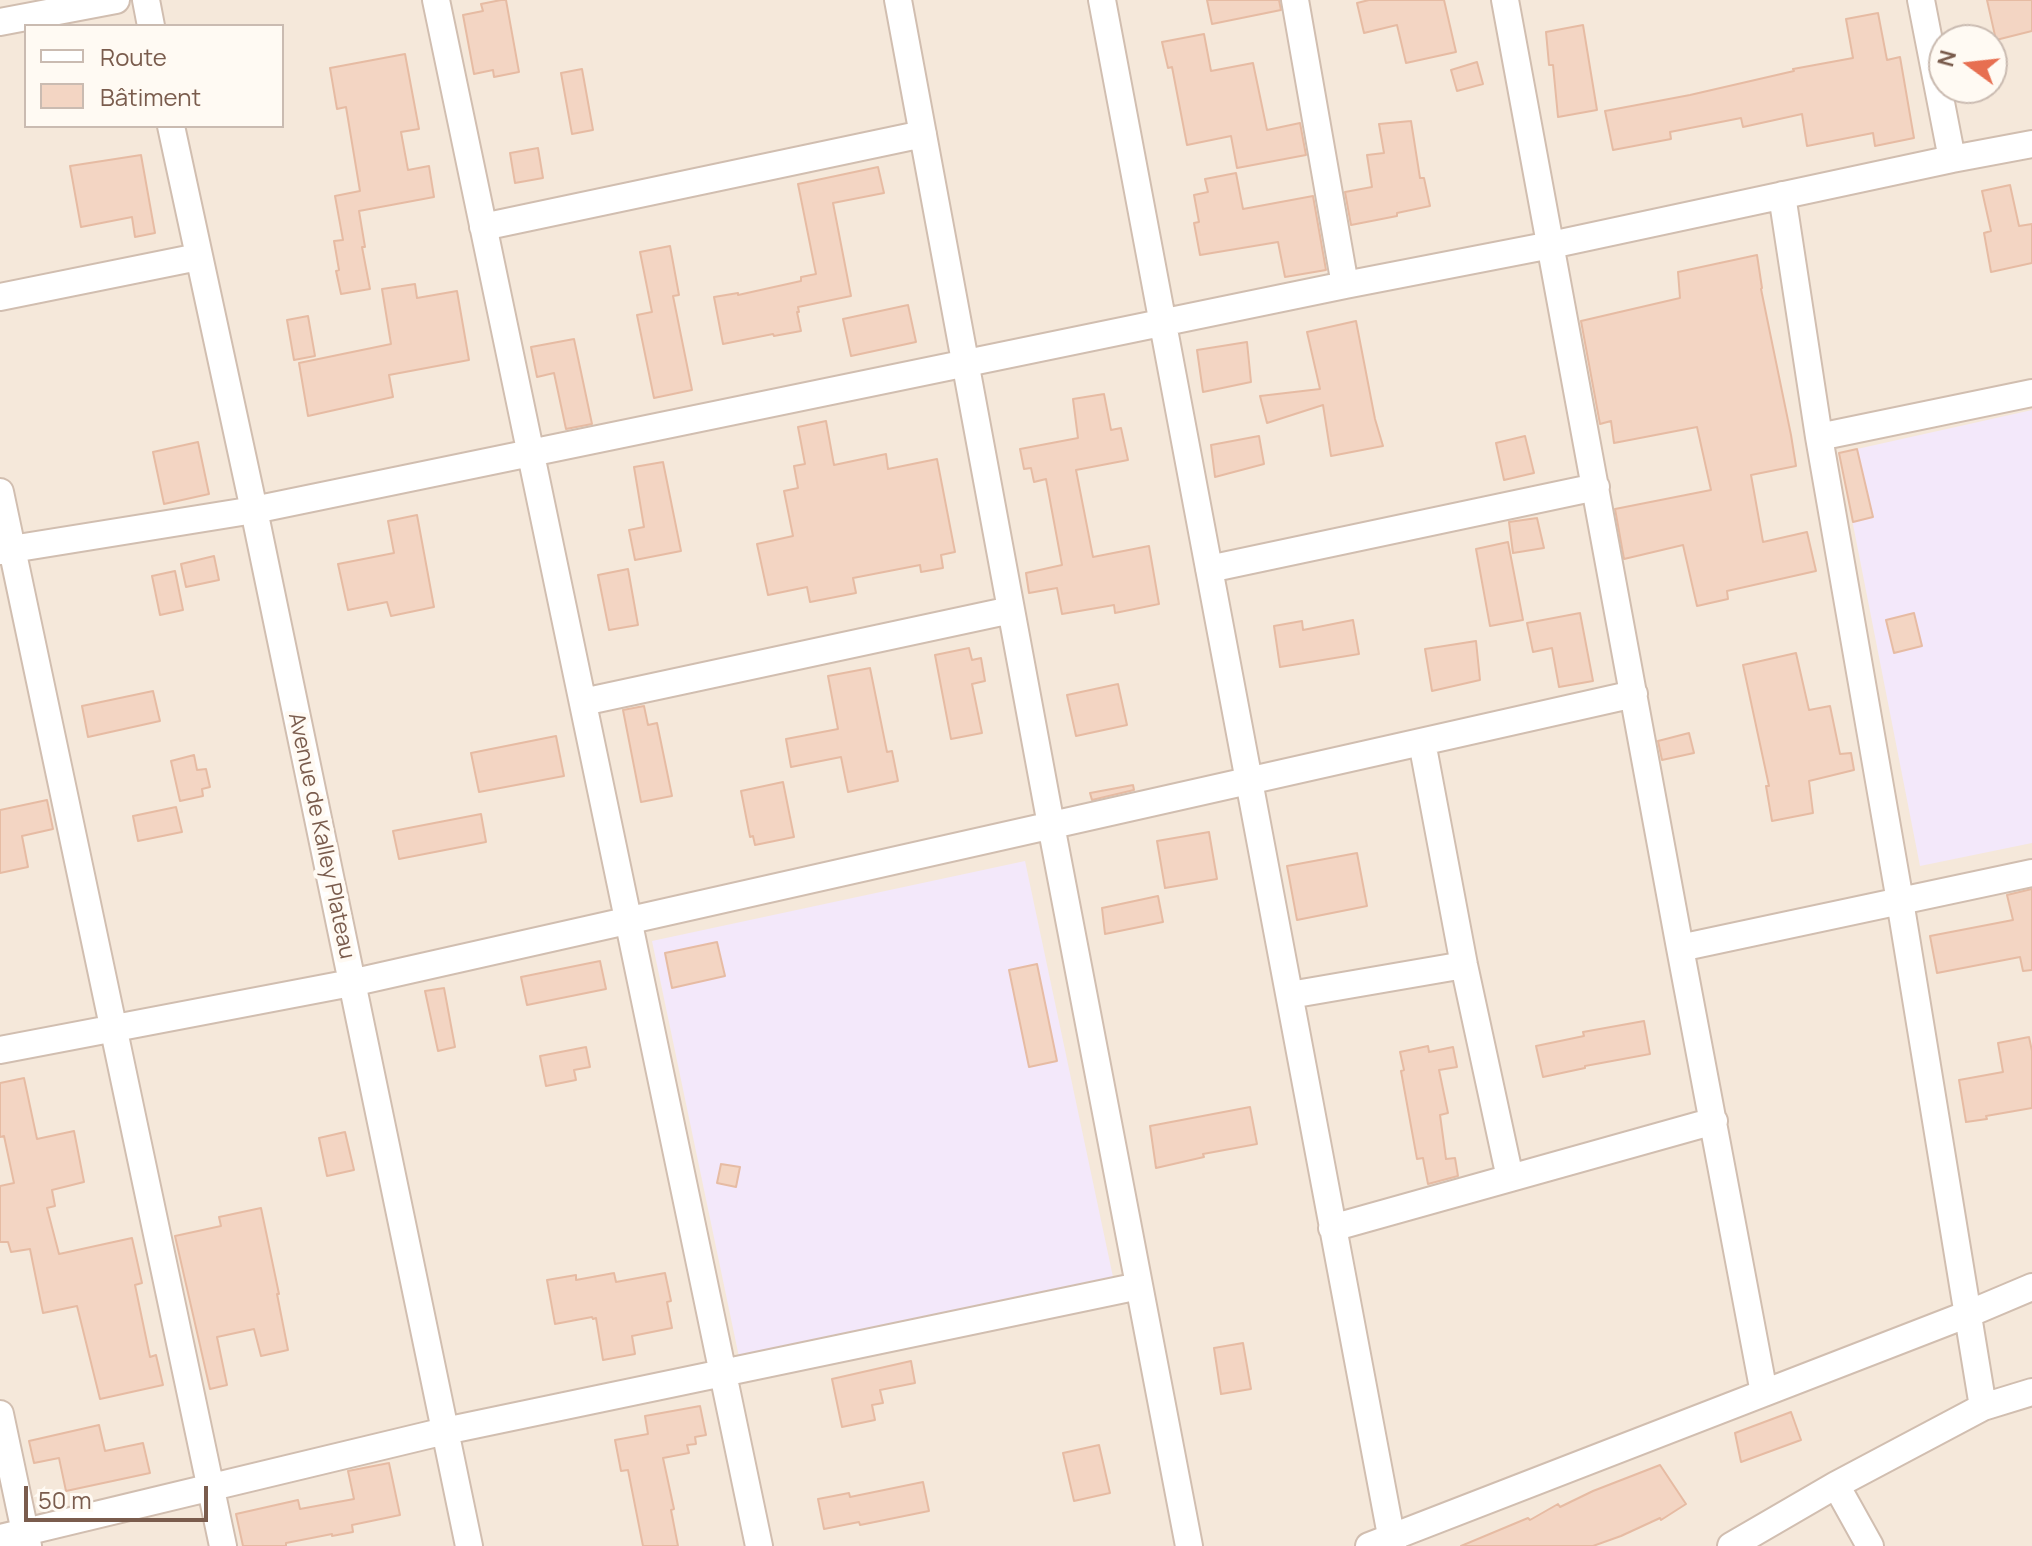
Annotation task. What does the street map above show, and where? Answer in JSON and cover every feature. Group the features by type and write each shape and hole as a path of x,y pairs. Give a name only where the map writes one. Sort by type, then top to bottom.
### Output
{"street":[{"path":"0,22 116,0"},
{"path":"146,0 151,24"},
{"path":"436,0 759,1546"},
{"path":"898,0 1189,1546"},
{"path":"1102,0 1290,995 1385,1543 2032,1287"},
{"path":"1295,0 1345,285"},
{"path":"1505,0 1764,1393"},
{"path":"1921,0 1952,159"},
{"name":"Avenue de Kalley Plateau","path":"171,128 469,1546"},
{"path":"483,227 923,134"},
{"path":"6,550 254,510 2032,144"},
{"path":"1782,195 1819,437 1900,901 1983,1407"},
{"path":"0,297 198,257"},
{"path":"1819,437 2032,393"},
{"path":"1209,569 1596,487"},
{"path":"0,492 6,550 113,1028 223,1546"},
{"path":"583,702 1011,610"},
{"path":"0,1050 351,983 1634,694"},
{"path":"1422,742 1464,965 1510,1178"},
{"path":"1680,948 2032,873"},
{"path":"1290,995 1464,965"},
{"path":"1332,1228 1714,1121"},
{"path":"0,1414 17,1539 445,1431 1139,1286"},
{"path":"1731,1546 1836,1485 1983,1407 2032,1392"},
{"path":"1836,1485 1870,1546"}],"shaded area":[{"path":"0,0 2032,0 2032,1546 0,1546"},
{"path":"2032,410 2032,843 1920,866 1839,453"},
{"path":"1025,861 1113,1277 739,1357 652,941"}],"building":[{"path":"506,0 519,72 494,77 493,70 474,74 463,15 483,11 481,4"},
{"path":"1207,0 1279,0 1281,10 1212,24"},
{"path":"1369,0 1444,0 1456,52 1406,63 1397,25 1364,33 1357,3"},
{"path":"1987,0 2032,0 2032,31 2008,37 2008,24 1992,24"},
{"path":"1878,13 1887,60 1900,57 1914,138 1875,146 1873,133 1807,146 1802,114 1743,127 1741,118 1670,132 1671,139 1613,150 1605,111 1853,58 1846,19"},
{"path":"1583,25 1597,110 1558,117 1546,32"},
{"path":"1204,34 1211,71 1253,63 1267,130 1300,123 1306,155 1237,168 1231,136 1187,145 1172,67 1168,68 1162,42"},
{"path":"405,54 419,129 401,132 408,170 429,166 434,197 359,211 370,289 341,294 334,241 343,240 335,196 360,191 346,107 337,109 330,68"},
{"path":"1477,62 1483,84 1457,91 1451,70"},
{"path":"582,69 593,130 572,134 561,73"},
{"path":"1411,121 1420,178 1424,178 1430,206 1351,225 1345,192 1372,187 1367,155 1384,153 1379,124"},
{"path":"538,148 543,178 515,183 510,153"},
{"path":"141,155 155,233 135,237 132,217 81,227 70,166"},
{"path":"878,167 884,193 833,203 851,296 798,307 801,331 723,344 714,297 801,281 801,277 816,274 798,184"},
{"path":"1236,173 1243,209 1313,196 1326,270 1285,277 1278,242 1200,255 1194,223 1199,222 1194,195 1208,192 1205,179"},
{"path":"2010,185 2019,226 2032,224 2032,263 1991,272 1984,233 1991,231 1982,191"},
{"path":"670,246 679,295 673,296 692,390 654,398 637,315 652,312 640,252"},
{"path":"1757,255 1796,466 1751,475 1763,542 1807,532 1816,571 1727,591 1728,599 1697,606 1683,545 1624,559 1615,509 1711,490 1697,427 1614,443 1611,421 1600,424 1581,321 1680,298 1678,272"},
{"path":"415,284 417,298 457,291 469,360 389,375 393,397 308,416 299,363 391,344 382,289"},
{"path":"908,305 916,342 851,356 843,319"},
{"path":"308,316 315,356 294,360 287,320"},
{"path":"1356,321 1383,446 1331,456 1323,405 1267,423 1260,396 1320,389 1307,332"},
{"path":"574,339 592,424 566,429 554,373 537,377 531,347"},
{"path":"1247,342 1251,382 1203,392 1197,350"},
{"path":"1104,394 1111,430 1121,428 1128,460 1076,470 1093,557 1149,546 1159,604 1115,613 1114,605 1062,614 1057,588 1029,593 1026,573 1062,565 1046,479 1034,482 1031,468 1024,469 1020,449 1078,438 1073,399"},
{"path":"826,421 834,465 886,454 888,469 937,459 955,552 941,555 943,568 921,572 920,565 853,578 856,593 810,602 807,587 768,595 757,544 793,536 784,491 798,488 794,466 805,464 798,427"},
{"path":"1259,436 1264,464 1215,477 1211,445"},
{"path":"1525,436 1534,473 1504,480 1496,443"},
{"path":"198,442 209,494 164,504 153,452"},
{"path":"1857,449 1873,517 1853,522 1839,453"},
{"path":"663,462 681,551 635,560 629,530 644,527 634,467"},
{"path":"417,515 434,607 391,616 387,602 348,610 338,564 394,553 388,521"},
{"path":"1537,518 1544,548 1513,553 1509,522"},
{"path":"1508,542 1523,620 1490,626 1476,549"},
{"path":"214,556 219,580 186,587 181,564"},
{"path":"628,569 638,625 609,630 598,575"},
{"path":"175,571 183,610 160,615 152,576"},
{"path":"1580,613 1593,681 1559,687 1552,648 1533,652 1527,623"},
{"path":"1914,613 1922,646 1894,653 1886,620"},
{"path":"1353,620 1359,654 1280,667 1274,626 1302,621 1303,630"},
{"path":"1476,641 1480,680 1432,691 1425,649"},
{"path":"969,648 972,660 981,658 985,681 972,684 982,733 951,739 935,655"},
{"path":"1796,653 1809,710 1830,706 1840,754 1851,753 1854,770 1809,781 1813,813 1772,821 1766,786 1769,786 1743,665"},
{"path":"870,668 887,752 892,751 898,781 848,792 841,757 791,767 786,739 838,729 828,676"},
{"path":"1118,684 1127,725 1076,736 1067,695"},
{"path":"153,691 160,721 88,737 82,706"},
{"path":"644,706 648,725 657,723 672,796 641,802 623,710"},
{"path":"1689,733 1694,753 1662,760 1658,741"},
{"path":"556,736 564,776 479,792 471,753"},
{"path":"194,755 197,770 206,769 210,787 202,789 203,796 180,801 171,761"},
{"path":"783,782 794,837 755,845 753,836 750,837 741,791"},
{"path":"1133,785 1134,790 1092,800 1090,793"},
{"path":"47,800 53,829 22,836 28,867 0,873 0,810"},
{"path":"176,807 182,832 138,841 133,816"},
{"path":"481,814 486,842 399,859 393,831"},
{"path":"1209,832 1217,879 1165,888 1157,841"},
{"path":"1357,853 1367,906 1297,920 1287,866"},
{"path":"2032,889 2032,970 2023,971 2020,957 1937,973 1930,936 2013,920 2007,895"},
{"path":"1158,896 1163,922 1105,934 1102,908"},
{"path":"717,942 725,976 672,988 665,953"},
{"path":"600,961 606,989 527,1005 521,977"},
{"path":"1037,964 1057,1061 1029,1067 1009,970"},
{"path":"444,988 455,1047 438,1051 425,991"},
{"path":"1644,1021 1650,1054 1543,1077 1536,1046 1584,1036 1583,1032"},
{"path":"2029,1037 2032,1051 2032,1108 1966,1122 1959,1080 2003,1072 1998,1043"},
{"path":"1428,1046 1429,1052 1453,1047 1457,1067 1439,1070 1448,1113 1440,1115 1446,1159 1455,1158 1458,1176 1428,1184 1423,1158 1417,1159 1400,1052"},
{"path":"586,1047 590,1067 574,1070 576,1080 546,1086 540,1056"},
{"path":"24,1078 37,1139 74,1131 84,1182 52,1190 55,1206 47,1208 59,1254 132,1238 142,1283 135,1285 150,1357 156,1355 163,1385 100,1399 77,1306 43,1313 30,1249 11,1252 8,1242 0,1242 0,1186 14,1183 4,1136 0,1137 0,1083"},
{"path":"1250,1107 1257,1144 1203,1154 1204,1157 1156,1168 1150,1126"},
{"path":"345,1132 354,1170 327,1176 319,1138"},
{"path":"721,1164 740,1167 736,1187 717,1183"},
{"path":"261,1208 288,1350 261,1356 254,1329 217,1337 227,1385 210,1389 175,1236 221,1226 219,1217"},
{"path":"614,1273 616,1282 665,1273 671,1301 667,1302 672,1328 632,1336 635,1354 603,1360 596,1318 555,1324 547,1280 576,1275 576,1280"},
{"path":"1243,1343 1251,1389 1221,1394 1214,1348"},
{"path":"911,1361 915,1383 880,1390 883,1403 872,1405 875,1420 842,1427 832,1379"},
{"path":"700,1406 706,1435 695,1437 696,1444 687,1445 689,1453 663,1458 678,1546 643,1546 628,1470 621,1471 615,1440 648,1434 645,1416"},
{"path":"1791,1412 1801,1440 1741,1462 1735,1433"},
{"path":"99,1425 105,1451 143,1443 150,1473 66,1491 59,1458 34,1463 29,1441"},
{"path":"1099,1445 1110,1493 1074,1501 1063,1453"},
{"path":"389,1463 400,1515 352,1525 353,1532 286,1543 286,1546 243,1546 236,1514 298,1500 300,1509 354,1499 348,1471"},
{"path":"1660,1465 1686,1504 1661,1520 1593,1546 1461,1546 1528,1518 1530,1520 1558,1504 1560,1507"},
{"path":"923,1482 929,1511 824,1529 818,1499 849,1493 850,1497"}]}
